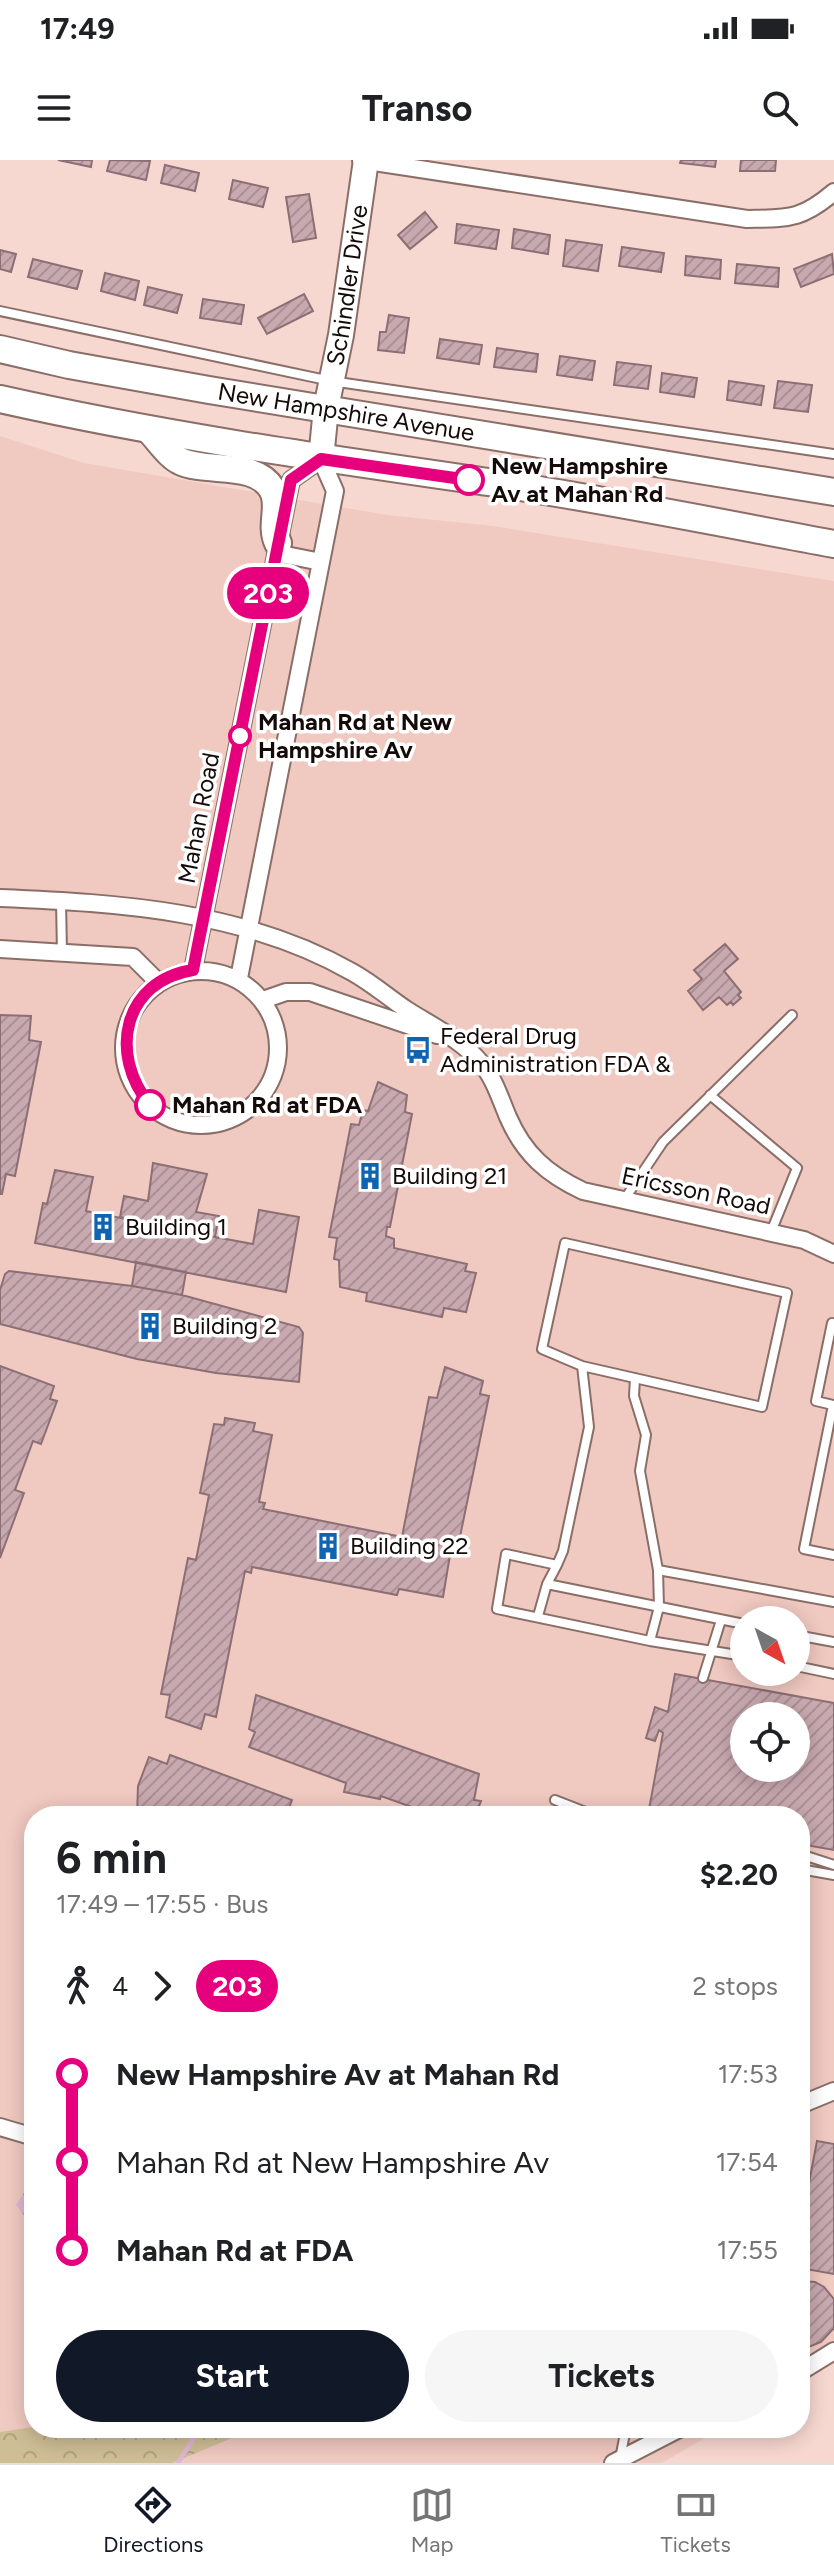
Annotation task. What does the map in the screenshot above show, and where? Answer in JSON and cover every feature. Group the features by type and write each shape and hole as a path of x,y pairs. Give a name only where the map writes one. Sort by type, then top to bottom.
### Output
{"main road":[{"name":"New Hampshire Avenue","path":"0,349 85,368 834,492"},
{"name":"New Hampshire Avenue","path":"0,399 149,430 497,484 834,544"},
{"path":"149,430 180,461 258,474 273,490 276,508 273,532 277,548"}],"street":[{"path":"364,160 747,219 794,218 815,208 834,192"},
{"name":"Schindler Drive","path":"321,459 364,160"},
{"path":"239,978 335,491 321,459"},
{"name":"Mahan Road","path":"193,970 291,480 321,459"},
{"path":"277,548 321,562"},
{"path":"0,898 61,901 203,917"},
{"name":"Mahan Road","path":"203,917 248,927 352,972 457,1042 481,1062 497,1088 523,1147 549,1173"},
{"path":"0,949 133,957 159,983"},
{"path":"193,970 224,972 239,978 263,1000 273,1021 275,1063 266,1088 251,1107 219,1125 195,1128 174,1123 155,1110 135,1085 125,1048 130,1024 141,1000 159,983 177,973 193,970"},
{"name":"Mahan Road","path":"263,1000 286,992 310,992 457,1042"},
{"name":"Ericsson Road","path":"549,1173 583,1191 804,1240 834,1254"},
{"path":"810,2101 834,2091"},
{"path":"0,2127 24,2134"},
{"path":"810,2366 834,2351"},
{"path":"616,2461 661,2438"}],"lane":[{"path":"0,311 331,381 834,454"},
{"path":"61,901 62,953"},
{"path":"624,1200 663,1142 792,1015"},
{"path":"710,1095 797,1168 771,1232"},
{"path":"565,1243 787,1293 762,1407 635,1378 582,1366 542,1349 565,1243"},
{"path":"834,1325 832,1323 816,1401 833,1405 804,1549 834,1555"},
{"path":"538,1616 547,1584 563,1551 589,1427 582,1366"},
{"path":"635,1378 634,1396 646,1435 640,1471 658,1570 659,1607 650,1641"},
{"path":"557,1565 506,1554 497,1609 650,1641 730,1653"},
{"path":"658,1570 834,1602"},
{"path":"547,1584 730,1622"},
{"path":"703,1678 721,1620"},
{"path":"810,1638 834,1642"},
{"path":"810,1669 834,1674"},
{"path":"555,1800 570,1806"},
{"path":"810,1857 834,1865"},
{"path":"810,1871 834,1875"},
{"path":"616,2461 623,2438"}],"shaded area":[{"path":"0,436 84,463 387,515 493,526 834,581 834,2363 810,2377 810,1806 24,1806 24,2438 705,2438 662,2463 0,2463"}],"green space":[{"path":"24,2428 24,2438 232,2438 172,2463 0,2463 0,2432"}],"water":[{"path":"24,2193 24,2216 16,2205"}],"building":[{"path":"58,160 92,160 91,167"},
{"path":"110,160 150,161 146,180 107,171"},
{"path":"681,160 716,160 715,167 680,163"},
{"path":"741,160 776,160 775,171 740,171"},
{"path":"165,165 199,173 195,191 161,183"},
{"path":"233,180 268,188 263,207 229,199"},
{"path":"309,194 316,238 293,242 286,197"},
{"path":"425,212 437,227 410,249 398,235"},
{"path":"457,224 499,230 496,249 455,243"},
{"path":"514,229 550,235 548,254 512,248"},
{"path":"566,240 602,245 598,271 563,266"},
{"path":"622,247 664,253 661,272 619,266"},
{"path":"0,250 16,254 11,272 0,269"},
{"path":"832,254 834,274 801,287 794,269"},
{"path":"686,256 721,260 720,279 685,275"},
{"path":"33,259 82,271 77,289 28,277"},
{"path":"737,264 779,268 778,287 735,283"},
{"path":"105,273 139,281 135,300 101,291"},
{"path":"148,287 182,295 177,313 144,305"},
{"path":"304,294 313,311 267,334 258,318"},
{"path":"203,299 244,305 241,324 200,318"},
{"path":"389,315 409,318 404,353 378,350 380,332 386,332"},
{"path":"440,339 482,345 479,364 437,358"},
{"path":"497,348 538,354 536,372 494,367"},
{"path":"560,356 595,361 592,380 557,375"},
{"path":"617,362 651,366 648,389 614,385"},
{"path":"662,373 697,378 694,397 660,392"},
{"path":"729,381 764,386 761,405 727,400"},
{"path":"778,381 812,385 808,412 774,408"},
{"path":"725,944 738,959 724,971 741,992 738,995 741,998 733,1005 731,1002 727,1005 719,997 703,1010 688,991 702,979 694,970"},
{"path":"0,1015 31,1016 29,1040 41,1042 15,1176 6,1174 2,1194 0,1194"},
{"name":"Building 21","path":"378,1082 407,1095 405,1112 412,1114 386,1236 394,1239 394,1248 467,1264 465,1271 476,1273 466,1312 444,1308 442,1317 366,1301 367,1293 340,1287 339,1260 334,1259 337,1238 329,1237 351,1124 359,1125 363,1110 368,1111"},
{"path":"153,1163 207,1174 196,1212 219,1216 215,1237 120,1217 124,1196 148,1201"},
{"name":"Building 1","path":"55,1170 93,1177 86,1211 215,1237 253,1244 259,1210 299,1217 286,1292 35,1243 43,1203 47,1204"},
{"path":"136,1262 186,1272 182,1295 132,1286"},
{"name":"Building 2","path":"9,1271 182,1295 299,1327 303,1333 299,1382 216,1373 137,1359 0,1324 0,1290"},
{"path":"0,1366 54,1386 50,1399 57,1401 41,1444 33,1441 15,1490 24,1493 0,1558"},
{"name":"Building 22","path":"445,1367 483,1381 480,1394 489,1396 456,1556 450,1555 443,1597 399,1589 397,1595 252,1567 251,1573 245,1571 216,1717 205,1714 201,1729 166,1717 170,1695 161,1694 188,1558 196,1560 209,1495 200,1493 214,1424 224,1425 225,1418 255,1423 253,1431 272,1435 259,1502 265,1503 263,1509 402,1537 429,1397 437,1398"},
{"path":"675,1674 834,1703 834,1850 810,1846 810,1806 650,1806 663,1733 659,1730 655,1741 646,1738 655,1707 668,1712"},
{"path":"256,1695 479,1774 474,1800 481,1801 479,1806 409,1806 381,1796 380,1799 344,1792 346,1783 249,1747 255,1732 249,1729"},
{"path":"170,1755 292,1800 290,1806 137,1806 138,1786 149,1757 167,1764"},
{"path":"817,2141 834,2144 834,2274 810,2270 810,2178"},
{"path":"810,2282 824,2287 834,2299 834,2328 821,2342 811,2346"}],"waterway":[{"path":"178,2463 194,2438"}],"bus line":[{"name":"203","path":"150,1105 131,1077 126,1058 126,1037 141,1000 152,988 167,977 193,970 291,480 321,459 469,480"}],"place":[{"name":"New Hampshire Av at Mahan Rd","path":"469,480"},
{"name":"Mahan Rd at New Hampshire Av","path":"240,736"},
{"name":"Federal Drug Administration FDA &","path":"418,1050"},
{"name":"Mahan Rd at FDA","path":"150,1105"},
{"name":"Building 21","path":"370,1176"},
{"name":"Building 1","path":"103,1227"},
{"name":"Building 2","path":"150,1326"},
{"name":"Building 22","path":"328,1546"}]}
